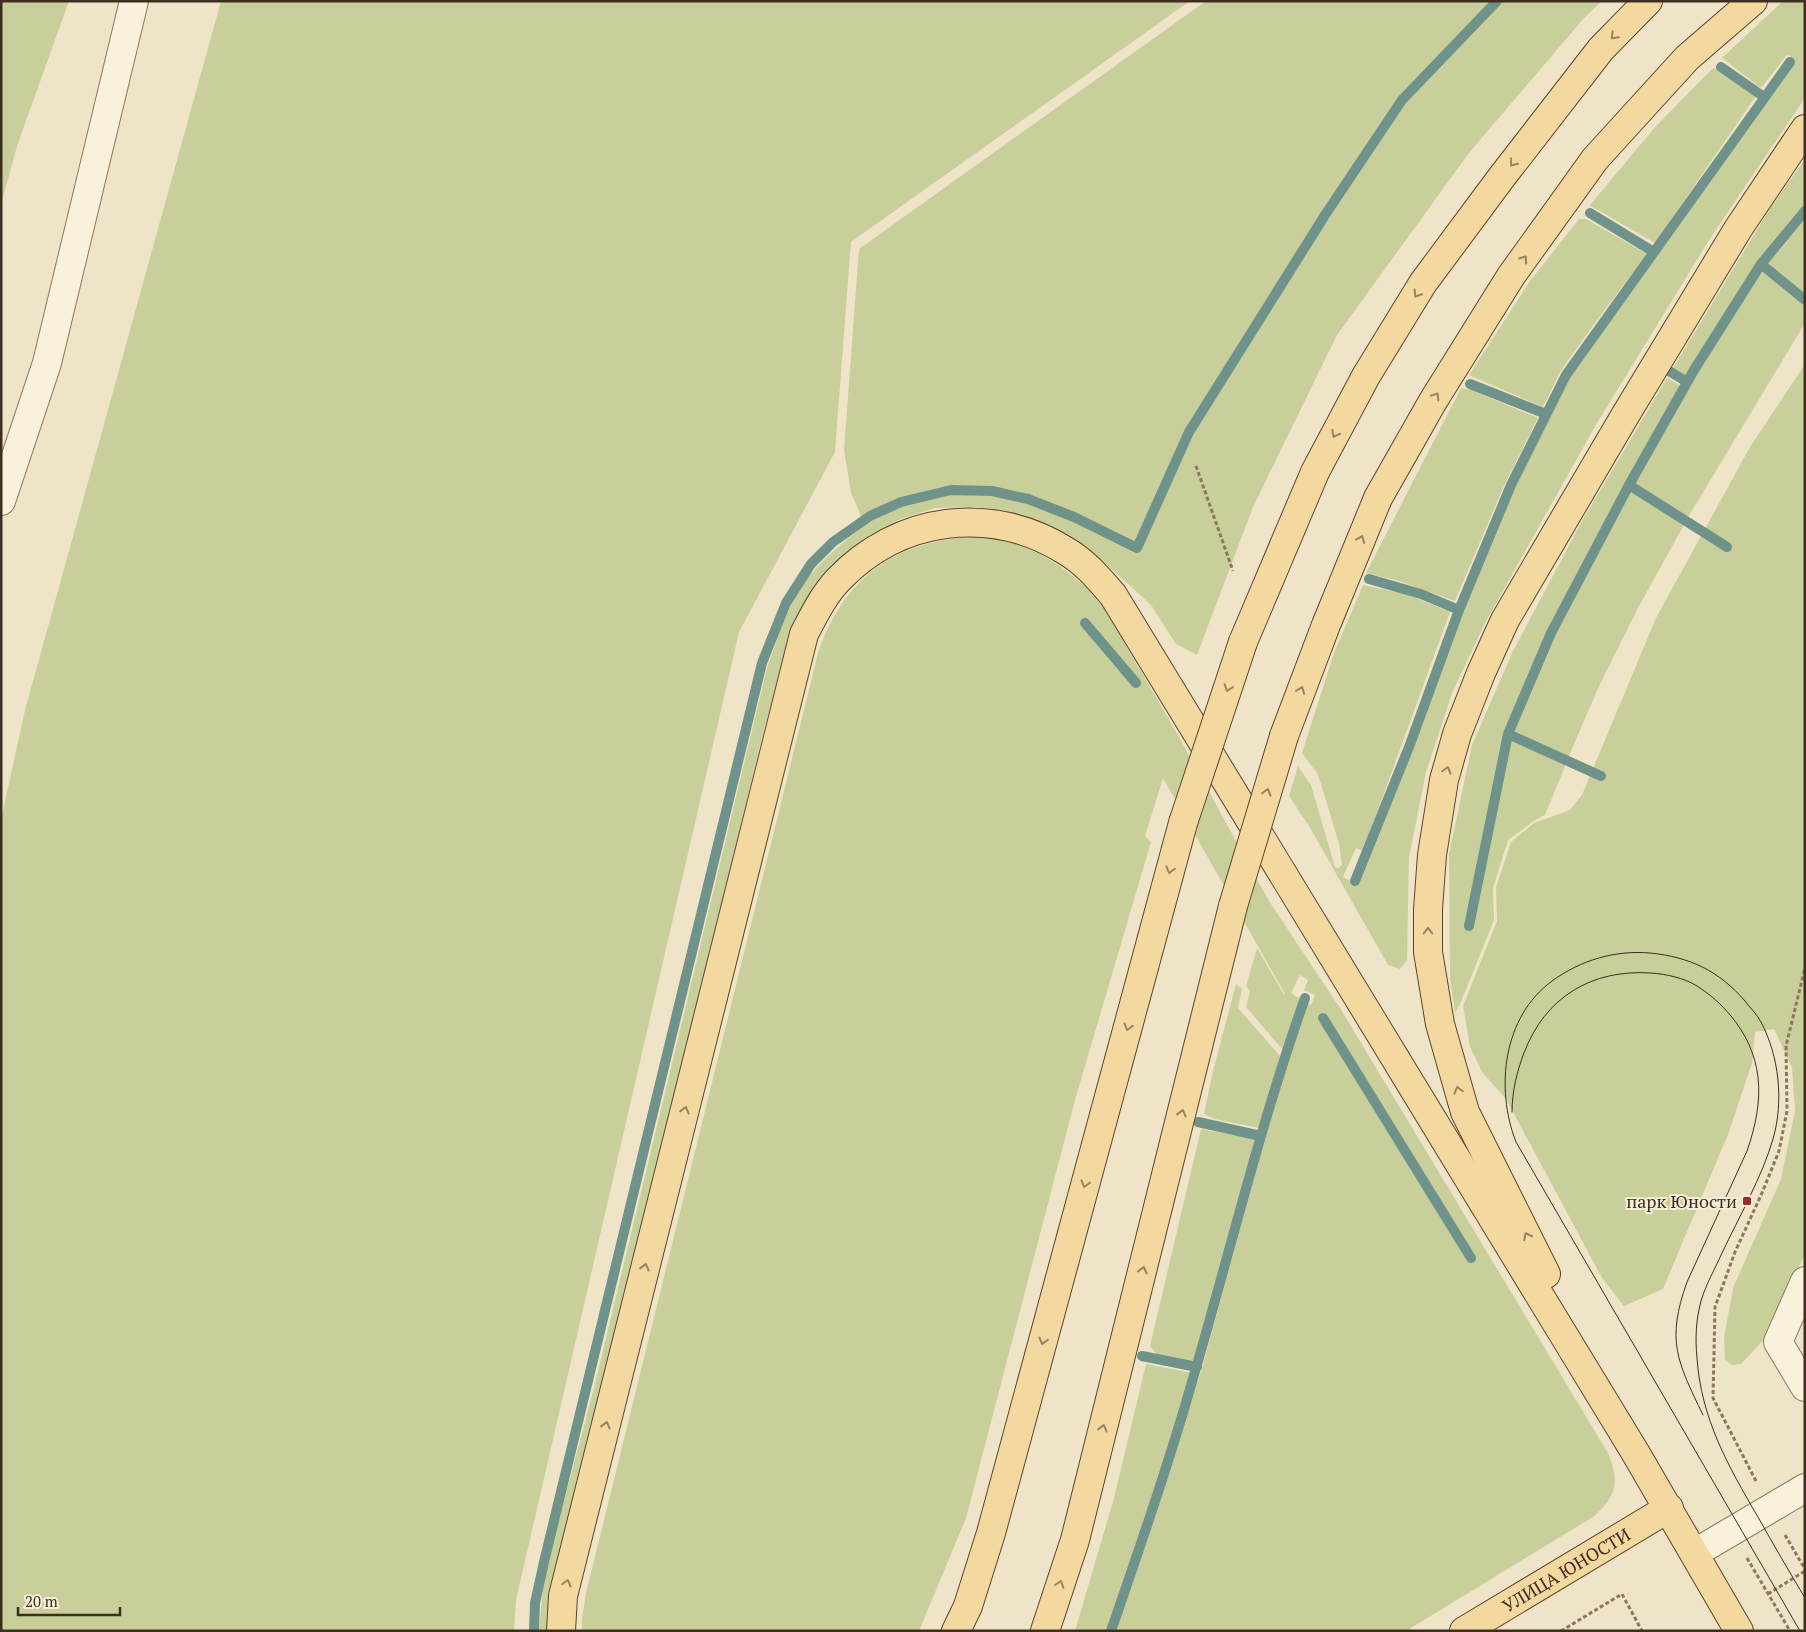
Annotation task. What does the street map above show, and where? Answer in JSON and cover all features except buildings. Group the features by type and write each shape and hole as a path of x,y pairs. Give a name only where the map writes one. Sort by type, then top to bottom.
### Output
{"main road":[{"path":"956,1631 968,1606 991,1533 1183,823 1243,642 1314,472 1366,376 1423,283 1601,49 1648,1"},
{"path":"1045,1631 1075,1540 1233,906 1284,736 1326,625 1378,498 1433,401 1511,276 1595,160 1687,58 1753,1"},
{"path":"1636,1452 1465,1112 1440,1024 1428,952 1428,909 1432,855 1444,780 1457,734 1481,674 1506,620 1626,414 1738,230 1805,129"},
{"path":"561,1631 563,1596 804,634 818,606 832,587 860,559 887,542 916,530 947,523 978,522 1010,527 1040,536 1068,551 1092,571 1113,595 1636,1452 1739,1631"},
{"name":"УЛИЦА ЮНОСТИ","path":"1464,1631 1669,1508"}],"street":[{"path":"1,501 47,363 134,1"},
{"path":"1805,1281 1778,1342 1805,1387"},
{"path":"1695,1554 1805,1488"}],"path":[{"path":"1196,466 1233,571"},
{"path":"1768,1594 1805,1570 1770,1509 1713,1398 1714,1307 1735,1252 1779,1151 1787,1111 1786,1046 1805,968"},
{"path":"1731,1532 1790,1631"},
{"path":"1560,1631 1622,1594 1642,1631"}],"green space":[{"path":"1,1 69,1 17,146 1,205"},
{"path":"221,1 1190,1 851,242 835,452 739,632 516,1600 514,1631 1,1631 1,820 25,710"},
{"path":"1206,1 1602,1 1584,18 1469,153 1337,335 1253,507 1197,655 1176,644 1151,605 1104,562 1062,531 1019,515 978,507 935,508 898,520 869,535 837,561 807,602 792,633 764,729 600,1404 550,1631 539,1631 543,1588 550,1554 594,1388 767,668 787,614 804,583 833,552 865,525 851,493 844,450 859,249"},
{"path":"1783,1 1805,1 1805,98 1711,237 1597,423 1486,621 1453,691 1426,772 1409,858 1407,960 1400,969 1388,965 1309,826 1289,796 1298,766 1311,785 1335,867 1338,868 1342,865 1339,844 1321,784 1317,773 1302,753 1334,653 1363,585 1406,594 1450,612 1363,851 1356,848 1343,877 1355,884 1367,862 1383,823 1461,609 1514,485 1569,375 1793,60 1788,55 1786,56 1761,88 1722,58"},
{"path":"1713,68 1718,69 1756,96 1655,243 1590,205 1656,126"},
{"path":"1805,159 1805,206 1760,261 1686,376 1673,368 1771,207"},
{"path":"1805,214 1805,298 1764,263"},
{"path":"1579,219 1586,219 1647,254 1560,372 1543,407 1469,375 1530,281"},
{"path":"1762,268 1805,305 1805,323 1687,519 1633,484 1695,371"},
{"path":"1805,364 1805,1253 1770,1333 1741,1364 1732,1365 1725,1360 1724,1338 1733,1288 1781,1179 1795,1111 1792,1067 1774,1029 1755,1032 1752,1063 1729,1132 1663,1289 1624,1306 1602,1278 1506,1099 1482,1072 1470,1047 1463,1006 1497,921 1496,887 1511,842 1534,823 1570,810 1582,795 1656,618 1750,447"},
{"path":"1667,378 1681,386 1626,484 1551,627 1505,730 1466,927 1471,928 1509,739 1566,764 1545,815 1508,840 1493,888 1494,920 1455,1013 1450,977 1449,854 1472,745 1513,651 1581,523"},
{"path":"1461,388 1471,390 1538,418 1503,488 1455,601 1399,581 1366,573"},
{"path":"1630,489 1685,523 1638,608 1600,684 1568,758 1511,731 1553,635"},
{"path":"973,537 996,539 1019,545 1040,554 1060,566 1086,587 1105,609 1179,737 1269,901 1340,1008 1608,1453 1614,1472 1614,1488 1607,1502 1593,1517 1406,1631 1115,1631 1201,1372 1288,1053 1306,1002 1311,1005 1315,995 1304,990 1308,980 1300,975 1291,993 1302,1000 1283,1050 1246,1007 1250,991 1246,986 1257,948 1285,994 1163,778 1145,836 1151,842 1075,1100 966,1518 919,1631 582,1631 586,1593 818,653 829,627 842,604 858,584 876,568 896,556 919,546 945,540","holes":["1324,1015 1475,1260 1472,1263 1319,1019"]},
{"path":"1236,984 1242,989 1238,1008 1281,1057 1259,1128 1215,1119 1204,1114 1213,1071"},
{"path":"1201,1129 1256,1139 1195,1363 1158,1356 1150,1346"},
{"path":"1146,1364 1192,1373 1142,1536 1108,1631 1075,1631 1114,1498"}],"waterway":[{"path":"534,1631 535,1603 544,1562 762,663 786,603 811,564 833,542 870,516 901,502 951,490 992,491 1028,499 1074,517 1137,548 1189,432 1325,215 1402,100 1497,1"},
{"path":"1355,881 1409,747 1459,610 1511,485 1566,375 1790,62"},
{"path":"1721,67 1764,97"},
{"path":"1469,926 1508,734 1551,633 1629,485 1694,370 1761,264 1805,211"},
{"path":"1590,213 1654,252"},
{"path":"1761,264 1805,300"},
{"path":"1669,371 1687,382"},
{"path":"1470,384 1546,414"},
{"path":"1629,485 1727,547"},
{"path":"1369,579 1421,594 1459,610"},
{"path":"1085,623 1136,683"},
{"path":"1508,734 1601,776"},
{"path":"1111,1631 1176,1434 1261,1136 1305,998"},
{"path":"1323,1018 1471,1258"},
{"path":"1198,1122 1261,1136"},
{"path":"1142,1356 1197,1367"}],"tram line":[{"path":"1800,1631 1516,1142 1506,1099 1505,1077 1508,1055 1514,1034 1523,1014 1536,996 1552,981 1575,967 1599,958 1624,953 1650,953 1678,958 1703,967 1725,981 1758,1016 1772,1049 1776,1064 1779,1094 1773,1139 1757,1182 1703,1295 1697,1322 1696,1351 1704,1401 1718,1441 1736,1479 1805,1598"},
{"path":"1512,1112 1517,1074 1533,1033 1544,1016 1558,1002 1590,982 1609,976 1629,973 1669,975 1692,983 1711,996 1741,1030 1752,1052 1757,1069 1759,1096 1755,1124 1747,1151 1687,1282 1677,1320 1677,1350 1681,1365 1703,1415"}],"place":[{"name":"парк Юности","path":"1747,1201"}]}
